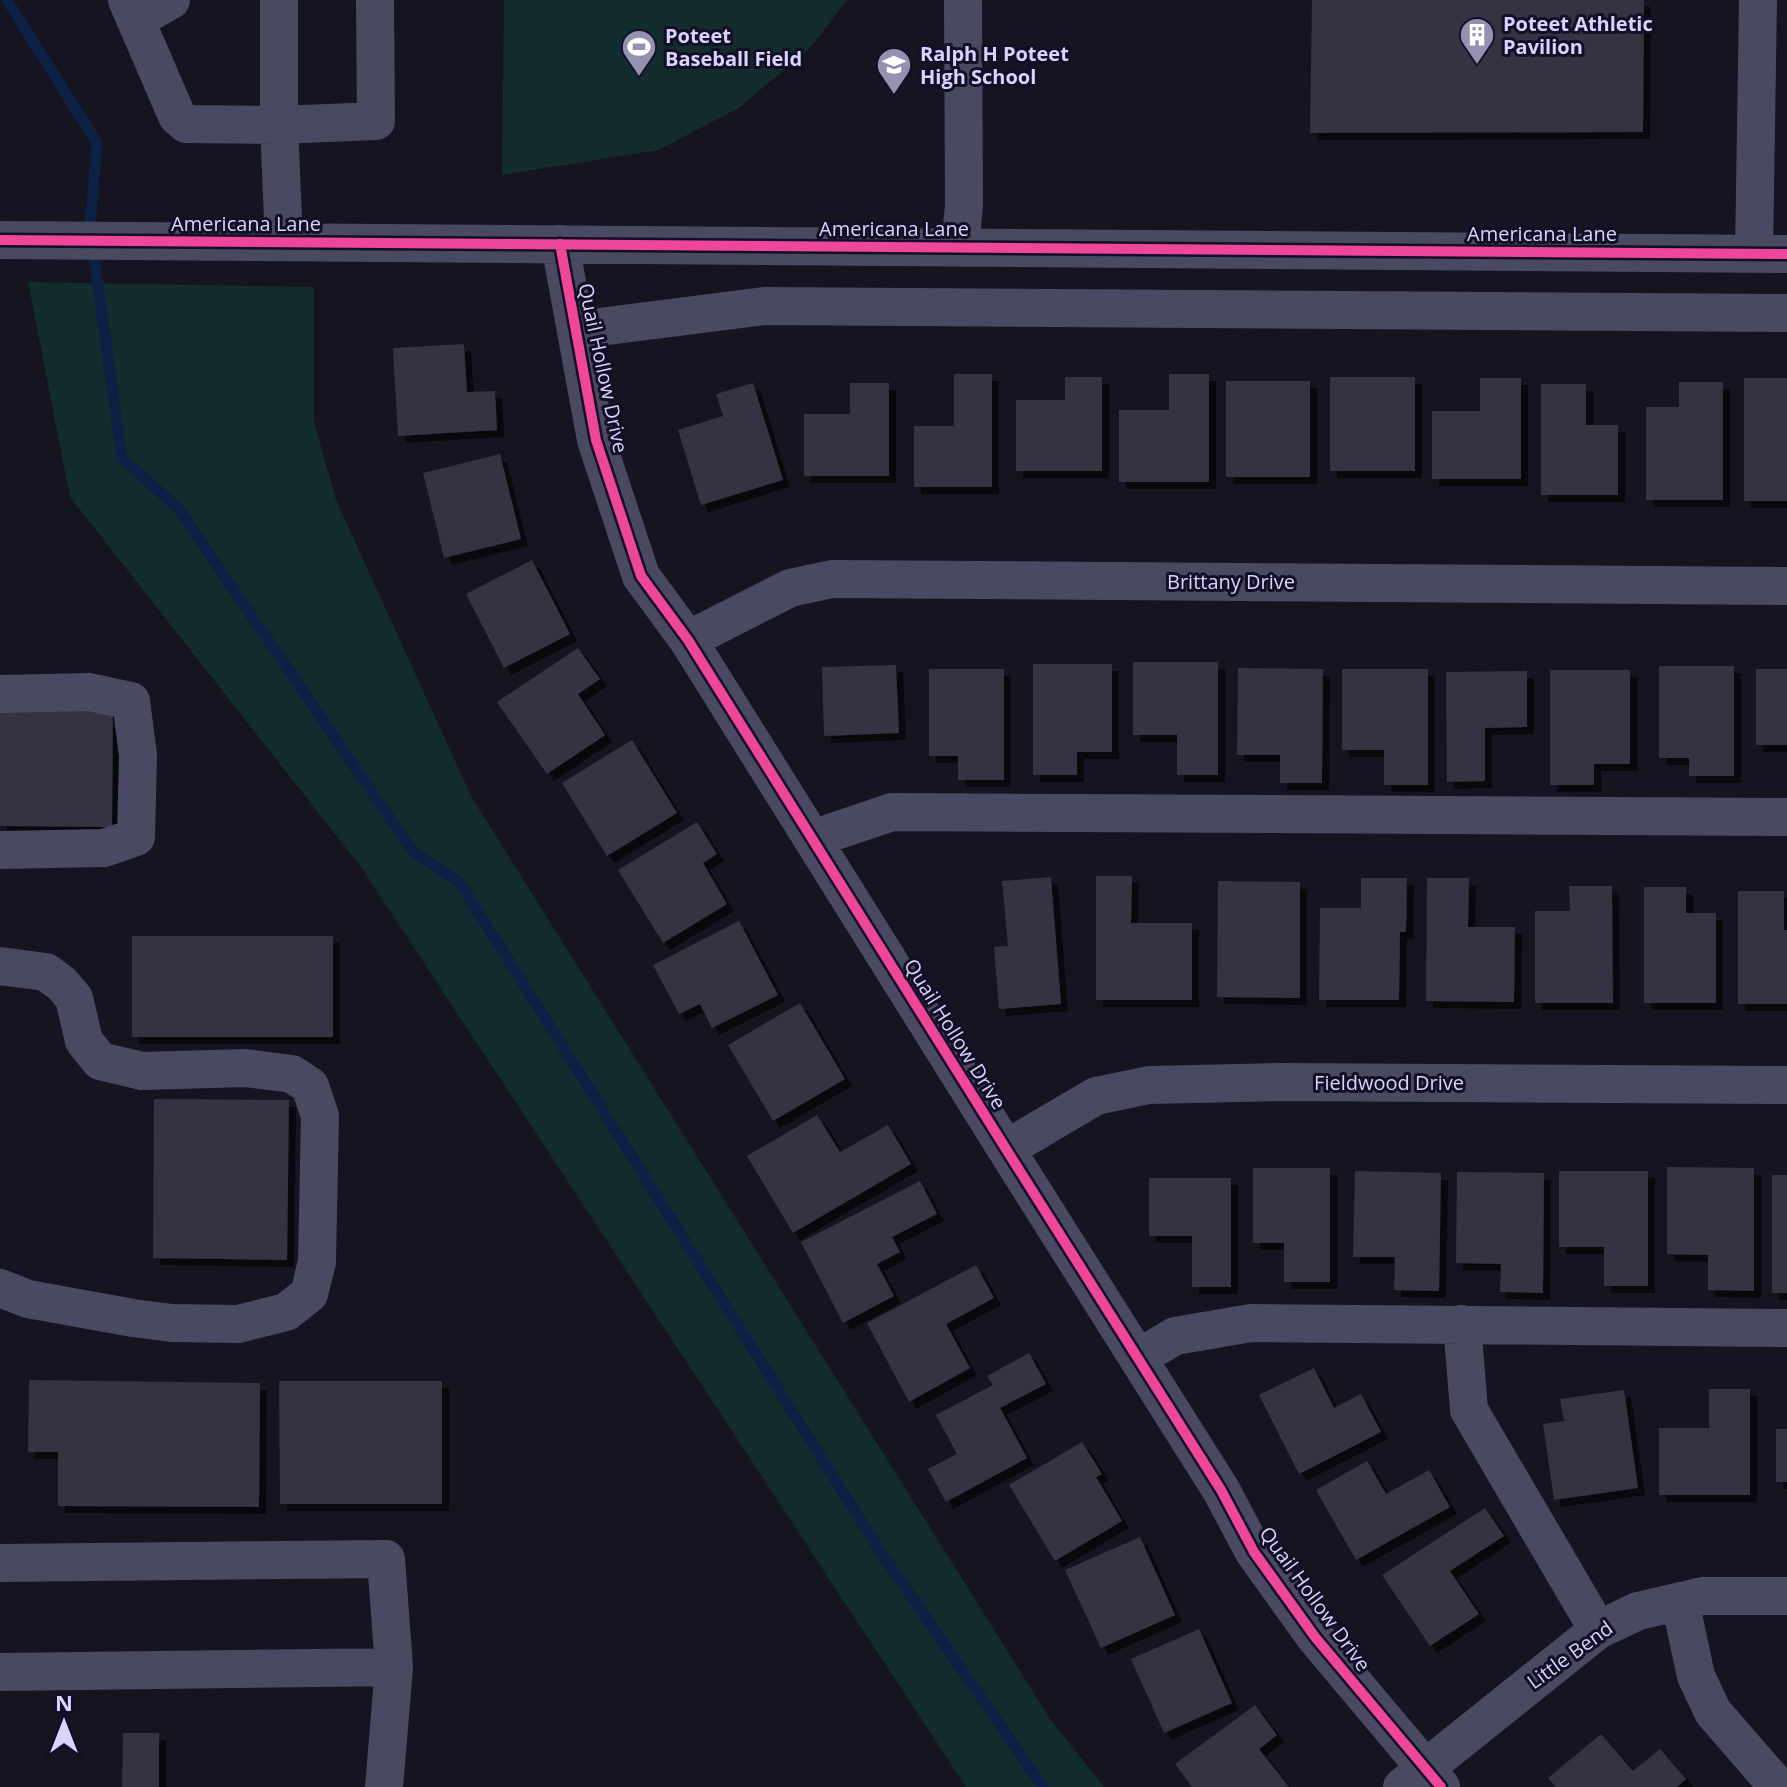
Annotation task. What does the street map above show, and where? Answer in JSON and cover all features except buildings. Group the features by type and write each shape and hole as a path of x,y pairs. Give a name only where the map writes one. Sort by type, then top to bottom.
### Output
{"street":[{"path":"171,0 132,10 177,116 186,124 279,125 376,121 375,0"},
{"path":"279,0 279,125 284,242"},
{"path":"960,247 964,205 963,0"},
{"path":"1758,0 1771,254"},
{"name":"Americana Lane","path":"8,240 1771,254"},
{"name":"Quail Hollow Drive","path":"560,244 596,440 641,576 688,640 1221,1490 1254,1552 1423,1781"},
{"path":"576,330 764,306 1787,313"},
{"name":"Brittany Drive","path":"688,640 790,588 832,579 1787,586"},
{"path":"0,694 89,692 131,701 138,755 136,837 104,848 0,850"},
{"path":"812,839 892,812 1787,817"},
{"path":"0,966 46,972 62,984 74,998 84,1041 100,1061 142,1071 246,1068 292,1074 310,1086 320,1116 317,1262 309,1294 286,1312 238,1324 172,1323 28,1299 0,1288"},
{"name":"Fieldwood Drive","path":"1006,1149 1096,1096 1149,1085 1295,1082 1787,1085"},
{"path":"1138,1358 1175,1336 1251,1323 1787,1328"},
{"path":"1462,1324 1469,1410 1598,1630"},
{"path":"0,1563 386,1559 394,1667 384,1787"},
{"name":"Little Bend","path":"1423,1781 1598,1630 1638,1611 1703,1596 1787,1596"},
{"path":"1680,1601 1696,1676 1713,1712 1778,1787"},
{"path":"0,1672 394,1667"}],"green space":[{"name":"Poteet Baseball Field","path":"504,0 847,0 810,48 740,107 659,150 502,175"},
{"path":"28,282 314,287 314,422 336,500 472,798 1050,1719 1104,1787 966,1787 361,867 70,497"}],"waterway":[{"path":"7,0 97,143 90,228 122,458 178,508 413,852 460,883 880,1551 1043,1787"}],"cycle path":[{"path":"0,240 1787,254"},
{"path":"560,244 596,440 641,576 688,640 1221,1490 1254,1552 1315,1637 1441,1787"}],"place":[{"name":"Poteet Athletic Pavilion","path":"1477,66"},
{"name":"Poteet Baseball Field","path":"639,78"},
{"name":"Ralph H Poteet High School","path":"894,96"}]}
